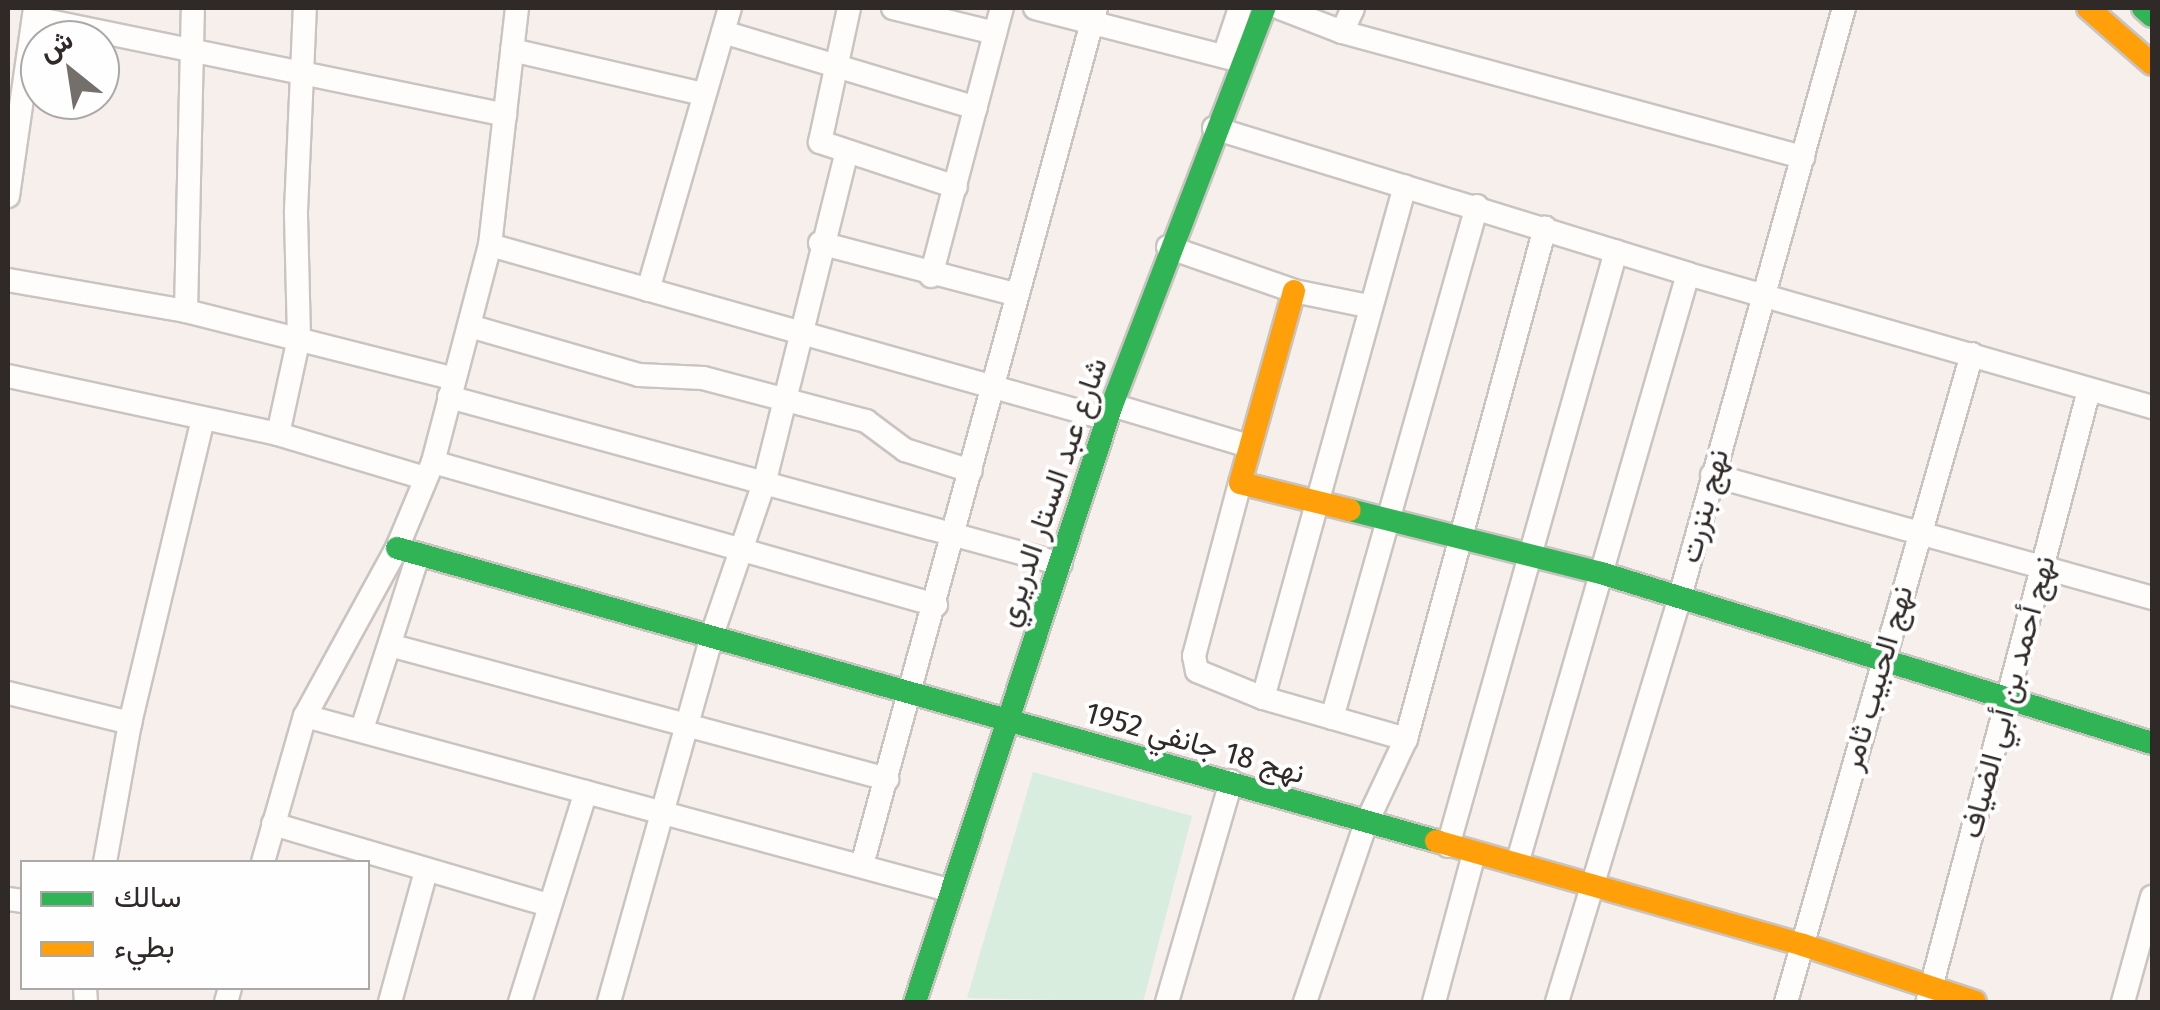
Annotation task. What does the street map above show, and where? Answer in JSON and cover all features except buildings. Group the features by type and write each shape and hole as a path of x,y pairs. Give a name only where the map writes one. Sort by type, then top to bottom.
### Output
{"street":[{"path":"186,311 193,8"},
{"path":"278,434 299,338 305,8"},
{"path":"362,729 393,646 408,552 472,326 490,245 517,8"},
{"path":"648,290 730,8"},
{"path":"849,8 819,139 846,155 956,187"},
{"path":"893,8 995,33"},
{"path":"931,276 1002,8"},
{"path":"1035,8 1094,16 1232,58 1240,8"},
{"name":"شارع عبد الستار الدريري","path":"915,1002 1110,412 1214,128 1232,58 1264,8"},
{"path":"1280,8 1342,32 1803,158"},
{"path":"1342,32 1354,8"},
{"name":"نهج بنزرت","path":"1557,1002 1679,600 1844,8"},
{"path":"2088,8 2152,64"},
{"path":"2143,8 2152,16"},
{"path":"8,196 16,81 35,12 193,54 505,115"},
{"path":"862,865 956,535 1014,294 1094,16"},
{"path":"723,32 976,108"},
{"path":"512,50 703,94"},
{"path":"1214,128 1688,274 2152,407"},
{"path":"609,1002 712,635 765,480 820,243 846,155"},
{"path":"1263,698 1404,186"},
{"path":"1332,718 1477,206"},
{"path":"1305,1002 1365,826 1406,740 1457,540 1545,228"},
{"path":"820,243 931,276 1014,294"},
{"path":"490,245 992,387 1249,446"},
{"path":"1168,248 1294,292 1368,306"},
{"path":"1448,846 1616,251"},
{"path":"1517,864 1688,274"},
{"path":"8,280 186,311 299,338 452,388 1061,564"},
{"path":"1294,292 1249,446 1193,664 1202,676 1263,698 1406,740"},
{"path":"472,326 638,375 703,378 866,421 905,450 971,470"},
{"name":"نهج الحبيب ثامر","path":"1786,1002 1918,530 1972,354"},
{"path":"8,376 429,470 741,549 936,605"},
{"name":"نهج أحمد بن أبي الضياف","path":"1929,996 2088,390"},
{"path":"104,860 130,722 203,420"},
{"path":"1712,475 2152,598"},
{"path":"1240,484 1385,523 1601,573 1882,663 2008,696 2152,743"},
{"path":"264,860 305,716 408,552"},
{"name":"نهج 18 جانفي 1952","path":"408,552 1231,781 1365,826 1517,864 1802,945 1929,996 1976,1002"},
{"path":"393,646 887,780"},
{"path":"8,692 130,722"},
{"path":"305,716 952,891"},
{"path":"1168,1002 1231,781"},
{"path":"520,1002 586,792"},
{"path":"274,824 549,905"},
{"path":"1434,1002 1474,854"},
{"path":"390,1002 426,871"},
{"path":"2122,1002 2152,897"}],"green space":[{"path":"1033,772 1192,816 1143,1002 967,998"}],"traffic: fast":[{"path":"915,1002 1112,405 1264,8"},
{"path":"2143,8 2152,16"},
{"path":"1350,510 1601,573 2152,743"},
{"path":"397,548 1436,841"}],"traffic: slow":[{"path":"2088,8 2152,64"},
{"path":"1294,291 1240,483 1350,510"},
{"path":"1436,841 1803,945 1975,1002"}]}
